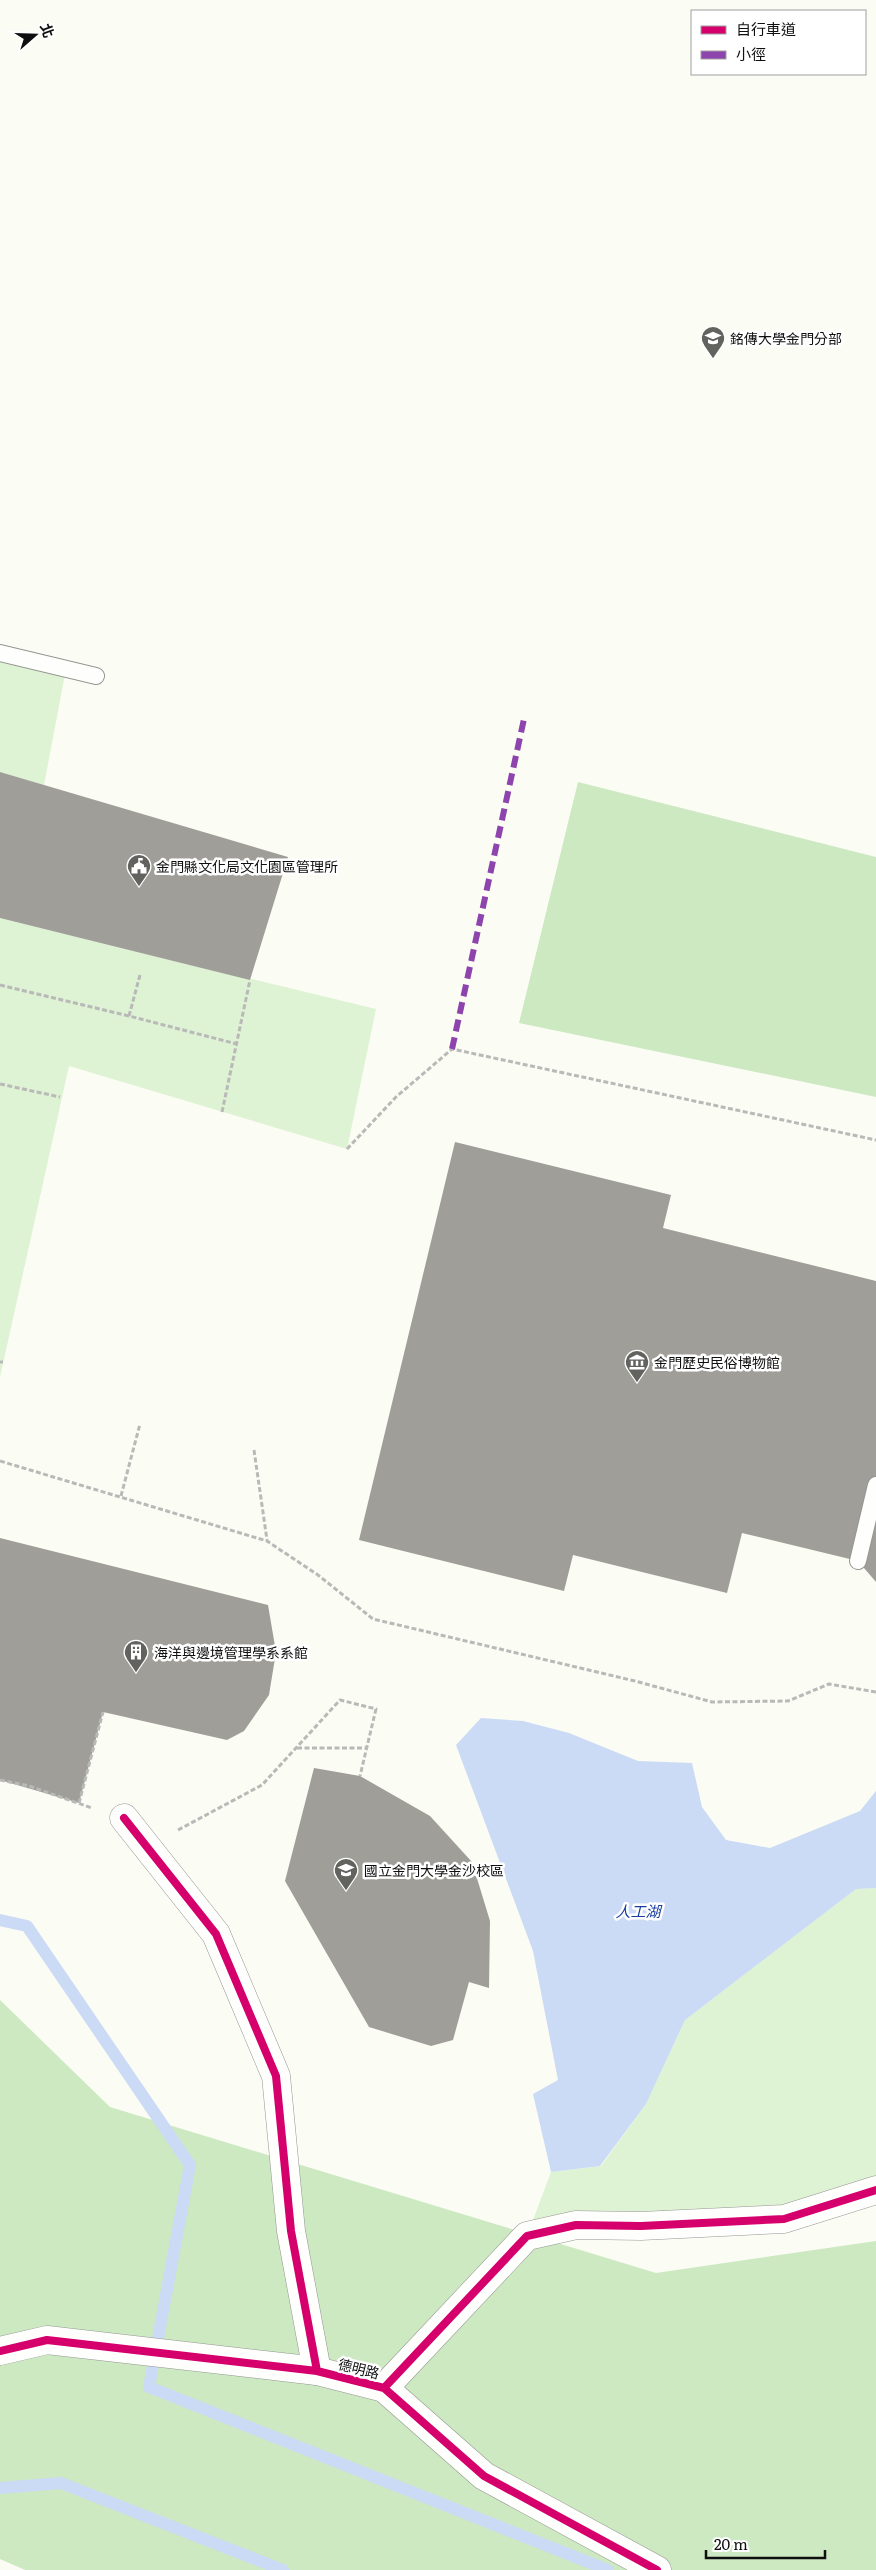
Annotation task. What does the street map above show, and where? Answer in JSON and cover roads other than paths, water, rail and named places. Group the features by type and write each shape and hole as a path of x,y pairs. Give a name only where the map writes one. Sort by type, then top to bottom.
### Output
{"street":[{"path":"124,1818 216,1934 276,2076 291,2231 317,2371"},
{"path":"384,2388 527,2236 576,2226 641,2226 784,2219 876,2190"},
{"name":"德明路","path":"0,2351 47,2340 317,2371 384,2388 484,2476 658,2570"}],"lane":[{"path":"0,653 96,676"},
{"path":"858,1561 876,1485"}],"water":[{"name":"人工湖","path":"481,1718 523,1721 569,1733 638,1761 692,1763 702,1807 726,1840 770,1848 860,1811 876,1791 876,1888 856,1889 685,2020 646,2104 600,2166 551,2172 533,2094 558,2080 533,1951 456,1745"}],"waterway":[{"path":"0,1920 27,1926 190,2165 149,2387 608,2570"},
{"path":"0,2488 61,2483 283,2570"}],"place":[{"name":"銘傳大學金門分部","path":"713,359"},
{"name":"金門縣文化局文化園區管理所","path":"139,887"},
{"name":"金門歷史民俗博物館","path":"637,1383"},
{"name":"海洋與邊境管理學系系館","path":"136,1673"},
{"name":"國立金門大學金沙校區","path":"346,1891"}]}
